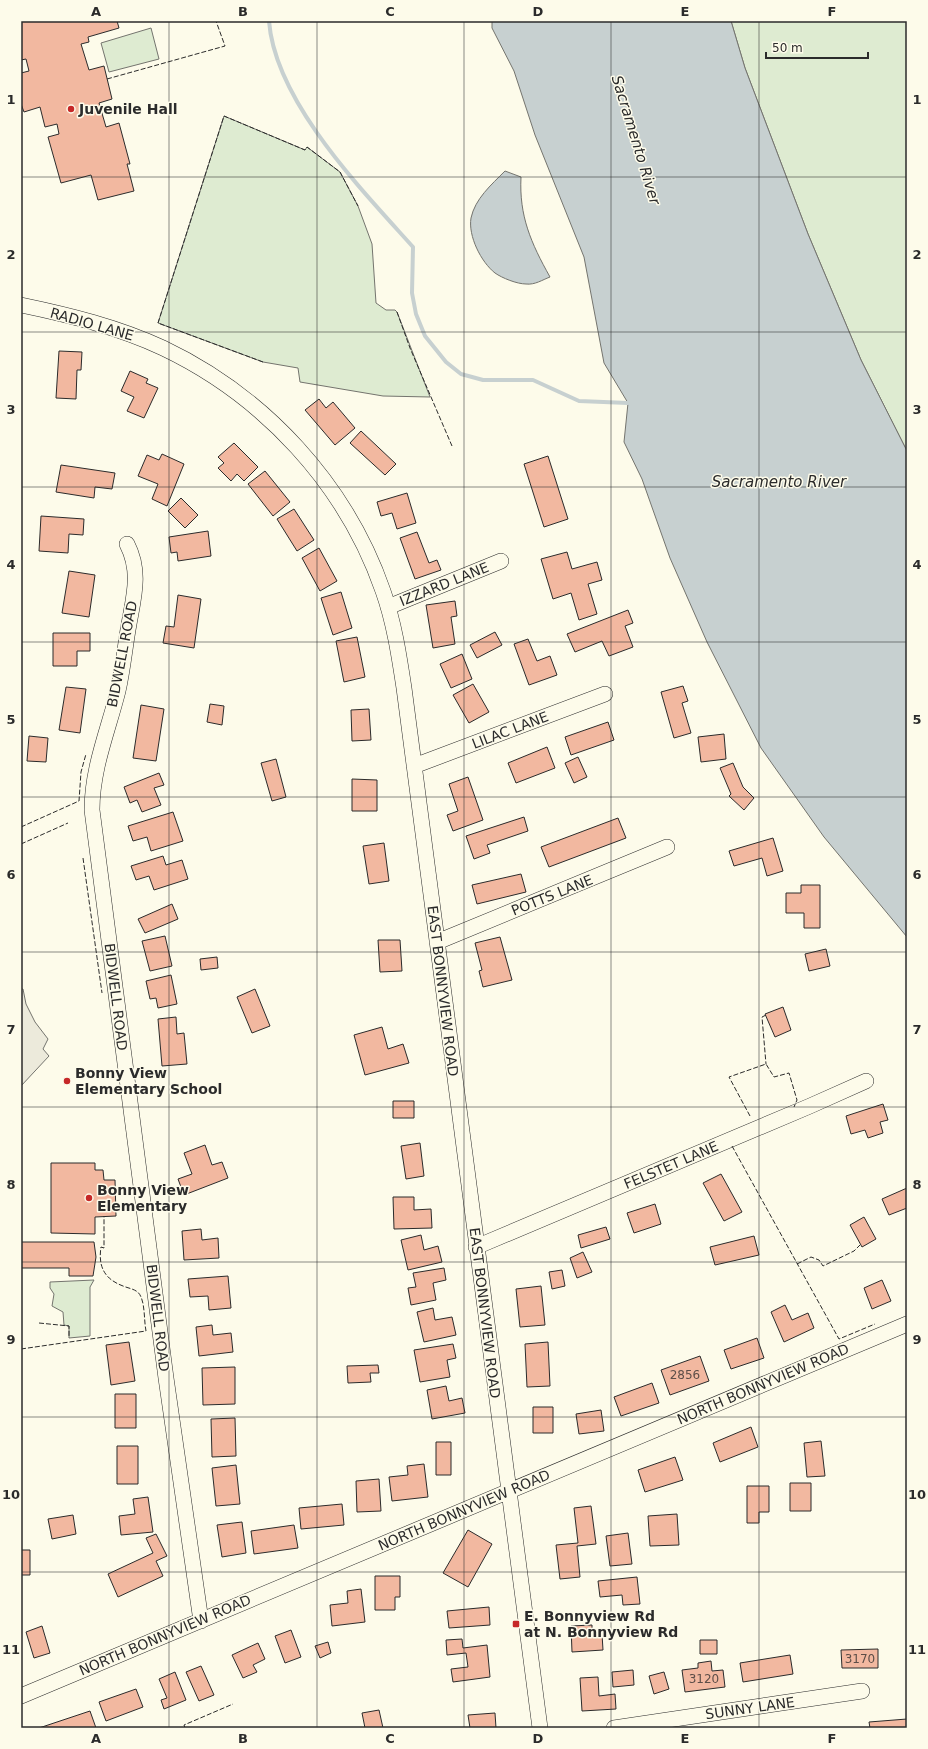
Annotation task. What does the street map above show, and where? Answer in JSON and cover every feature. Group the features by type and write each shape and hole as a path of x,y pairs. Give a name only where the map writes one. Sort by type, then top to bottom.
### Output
{"street":[{"name":"RADIO LANE","path":"21,305 72,316 112,328 162,348"},
{"name":"EAST BONNYVIEW ROAD","path":"162,348 208,372 234,390 266,415 291,439 326,482 355,529 378,576 388,606 398,654 414,766 540,1728"},
{"name":"BIDWELL ROAD","path":"127,544 133,557 136,571 134,592 118,690 95,773 92,810 166,1378 201,1621"},
{"name":"IZZARD LANE","path":"388,606 500,561"},
{"name":"LILAC LANE","path":"414,766 606,694"},
{"name":"POTTS LANE","path":"437,942 668,847"},
{"name":"FELSTET LANE","path":"476,1247 866,1081"},
{"name":"NORTH BONNYVIEW ROAD","path":"21,1696 907,1324"},
{"name":"SUNNY LANE","path":"614,1728 862,1691"}],"green space":[{"path":"731,21 907,21 907,451 861,360 808,234 745,68"},
{"path":"151,28 159,59 109,72 101,43"},
{"path":"224,116 305,150 307,147 340,172 358,206 372,244 376,303 386,310 395,310 397,312 430,397 383,396 300,382 298,368 263,362 158,323"},
{"path":"94,1280 90,1287 90,1336 69,1338 69,1326 64,1325 63,1312 52,1306 54,1294 50,1288 50,1282"}],"shaded area":[{"path":"21,989 23,989 26,1004 35,1022 48,1039 43,1049 49,1056 21,1086"}],"water":[{"name":"Sacramento River","path":"492,21 731,21 745,68 808,234 861,360 907,451 907,937 824,837 761,748 707,642 670,558 642,479 624,442 628,403 604,363 584,257 535,135 514,71 492,28"},
{"path":"505,171 521,177 524,217 537,253 550,277 535,283 518,283 495,273 480,256 472,233 471,218 476,205 484,193"}],"building":[{"name":"Juvenile Hall","path":"21,21 117,21 119,28 88,37 89,42 81,44 89,70 104,66 112,99 99,103 106,127 119,123 130,164 127,164 134,191 98,200 91,175 61,183 48,137 59,134 57,124 45,127 40,107 24,112 21,104 21,73 29,71 26,59 21,60"},
{"path":"59,351 82,352 81,370 77,370 76,399 56,398"},
{"path":"130,371 148,379 146,383 158,388 144,418 127,411 134,397 121,391"},
{"path":"319,399 326,408 333,402 355,428 335,445 305,410"},
{"path":"361,431 396,464 385,475 350,443"},
{"path":"234,443 258,467 244,481 237,474 231,481 218,468 224,463 218,457"},
{"path":"162,454 184,464 167,506 152,499 158,484 138,476 147,455 159,460"},
{"path":"548,456 568,519 544,527 524,464"},
{"path":"61,465 115,473 112,489 95,487 94,498 56,492"},
{"path":"265,471 290,502 273,516 248,484"},
{"path":"407,493 416,523 397,529 392,513 381,516 377,502"},
{"path":"181,498 198,515 185,528 168,511"},
{"path":"294,509 314,540 297,551 277,519"},
{"path":"41,516 84,519 83,535 69,534 68,553 39,551"},
{"path":"208,531 211,556 178,561 177,552 171,553 169,537"},
{"path":"417,532 429,563 437,560 441,570 415,579 400,538"},
{"path":"319,548 337,581 320,591 302,558"},
{"path":"567,552 572,569 597,562 602,580 588,584 597,614 579,620 571,593 553,599 541,559"},
{"path":"69,571 95,575 89,617 62,613"},
{"path":"341,592 352,628 333,635 321,598"},
{"path":"178,595 201,599 194,648 163,643 166,626 174,627"},
{"path":"455,601 457,616 451,617 455,644 433,648 426,605"},
{"path":"628,610 633,623 625,626 633,647 609,656 602,641 575,652 567,634"},
{"path":"495,632 502,645 477,658 470,645"},
{"path":"53,633 90,633 90,651 77,651 77,666 53,666"},
{"path":"357,637 365,677 344,682 336,641"},
{"path":"528,639 537,661 550,656 557,675 529,685 514,644"},
{"path":"462,654 472,679 451,688 440,664"},
{"path":"473,684 489,712 469,723 453,695"},
{"path":"683,686 688,701 682,703 691,733 674,738 661,692"},
{"path":"66,687 86,689 80,733 59,730"},
{"path":"210,704 224,706 222,725 207,722"},
{"path":"141,705 164,709 156,761 133,758"},
{"path":"369,709 371,740 352,741 351,710"},
{"path":"608,722 614,740 571,755 565,737"},
{"path":"724,734 726,759 701,762 698,737"},
{"path":"29,736 48,738 46,762 27,761"},
{"path":"547,747 555,768 516,783 508,763"},
{"path":"578,757 587,777 574,783 565,763"},
{"path":"276,759 286,797 272,801 261,763"},
{"path":"733,763 743,787 754,798 744,810 729,796 731,794 720,768"},
{"path":"159,773 164,785 154,788 161,805 142,812 137,800 130,803 124,787"},
{"path":"468,777 483,820 453,831 447,815 458,811 449,784"},
{"path":"352,779 377,780 377,811 352,811"},
{"path":"173,812 183,841 151,851 147,837 133,841 128,826"},
{"path":"524,817 528,831 487,845 490,853 474,859 466,836"},
{"path":"618,818 626,838 549,867 541,847"},
{"path":"773,838 783,871 767,876 762,858 734,866 729,851"},
{"path":"384,843 389,881 369,884 363,846"},
{"path":"163,856 166,865 182,860 188,879 154,890 149,876 136,880 131,866"},
{"path":"521,874 526,892 477,904 472,885"},
{"path":"801,885 820,885 820,928 804,928 804,913 786,913 786,893 801,893"},
{"path":"172,904 178,919 145,933 138,919"},
{"path":"165,936 172,966 150,971 142,941"},
{"path":"500,937 512,980 483,987 479,971 482,970 475,943"},
{"path":"378,940 400,940 402,971 380,972"},
{"path":"826,949 830,966 809,971 805,954"},
{"path":"217,957 218,968 201,970 200,959"},
{"path":"171,975 177,1004 158,1008 156,998 150,999 146,981"},
{"path":"255,989 270,1026 252,1033 237,997"},
{"path":"783,1007 791,1030 775,1037 765,1014"},
{"path":"176,1017 177,1034 184,1033 187,1064 162,1066 158,1019"},
{"path":"382,1027 388,1049 403,1044 409,1063 365,1075 354,1035"},
{"path":"393,1101 414,1101 414,1118 393,1118"},
{"path":"883,1104 888,1120 880,1122 883,1133 868,1138 865,1130 851,1134 846,1116"},
{"path":"420,1143 424,1176 406,1179 401,1146"},
{"path":"205,1145 212,1165 222,1162 228,1178 184,1195 178,1179 192,1174 184,1153"},
{"path":"51,1163 95,1163 95,1170 103,1170 104,1180 115,1180 116,1216 95,1217 95,1234 51,1233"},
{"path":"721,1174 742,1212 724,1221 703,1183"},
{"path":"907,1188 907,1208 889,1215 882,1199"},
{"path":"393,1197 414,1197 414,1210 431,1209 432,1228 394,1229"},
{"path":"655,1204 661,1224 634,1233 627,1213"},
{"path":"864,1217 876,1239 862,1247 850,1225"},
{"path":"606,1227 610,1239 581,1248 578,1235"},
{"path":"201,1229 202,1240 218,1238 219,1258 184,1260 182,1231"},
{"path":"421,1235 424,1250 438,1246 442,1262 408,1270 401,1240"},
{"path":"754,1236 759,1255 715,1265 710,1247"},
{"path":"21,1242 94,1242 96,1257 93,1276 69,1276 69,1268 21,1268"},
{"path":"583,1252 592,1272 577,1278 570,1258"},
{"path":"444,1268 446,1280 433,1283 436,1300 411,1305 408,1288 416,1287 413,1273"},
{"path":"562,1270 565,1286 552,1289 549,1272"},
{"path":"228,1276 231,1308 209,1310 208,1296 190,1297 188,1279"},
{"path":"882,1280 891,1301 872,1309 864,1288"},
{"path":"541,1286 545,1325 520,1327 516,1289"},
{"path":"785,1305 792,1320 808,1313 814,1328 784,1342 771,1312"},
{"path":"433,1308 435,1320 452,1317 456,1335 424,1342 417,1312"},
{"path":"212,1325 213,1335 231,1333 233,1352 199,1356 196,1327"},
{"path":"757,1338 764,1358 731,1369 724,1350"},
{"path":"129,1342 135,1381 111,1385 106,1345"},
{"path":"548,1342 550,1386 527,1387 525,1344"},
{"path":"453,1344 456,1358 447,1360 450,1377 420,1382 414,1350"},
{"path":"700,1356 709,1381 670,1395 661,1370"},
{"path":"378,1365 379,1373 370,1373 371,1382 348,1383 347,1366"},
{"path":"235,1367 235,1404 203,1405 202,1368"},
{"path":"652,1383 659,1403 621,1416 614,1397"},
{"path":"446,1386 449,1401 462,1398 465,1413 432,1419 427,1390"},
{"path":"115,1394 136,1394 136,1428 115,1428"},
{"path":"533,1407 553,1407 553,1433 533,1433"},
{"path":"601,1410 604,1431 579,1434 576,1414"},
{"path":"235,1418 236,1456 212,1457 211,1419"},
{"path":"751,1427 758,1447 720,1462 713,1443"},
{"path":"821,1441 825,1476 807,1477 804,1443"},
{"path":"436,1442 451,1442 451,1475 436,1475"},
{"path":"117,1446 138,1446 138,1484 117,1484"},
{"path":"675,1457 683,1480 645,1492 638,1470"},
{"path":"424,1464 428,1497 392,1501 389,1477 408,1475 407,1466"},
{"path":"236,1465 240,1504 216,1506 212,1468"},
{"path":"379,1479 381,1511 357,1512 356,1481"},
{"path":"790,1483 811,1483 811,1511 790,1511"},
{"path":"747,1486 769,1486 769,1512 759,1512 759,1523 747,1523"},
{"path":"148,1497 153,1532 121,1535 119,1516 135,1514 133,1499"},
{"path":"342,1504 344,1525 301,1529 299,1508"},
{"path":"591,1506 596,1544 577,1546 580,1577 560,1579 556,1545 578,1543 574,1508"},
{"path":"677,1514 679,1545 650,1546 648,1516"},
{"path":"73,1515 76,1534 52,1539 48,1519"},
{"path":"242,1522 246,1553 222,1557 217,1525"},
{"path":"294,1525 298,1548 254,1554 251,1531"},
{"path":"468,1530 492,1544 468,1587 443,1573"},
{"path":"628,1533 632,1564 610,1566 606,1536"},
{"path":"156,1534 167,1556 156,1561 163,1576 118,1597 108,1574 153,1553 146,1538"},
{"path":"21,1550 30,1550 30,1575 21,1575"},
{"path":"375,1576 400,1576 400,1597 395,1597 395,1610 375,1610"},
{"path":"637,1577 640,1604 623,1605 622,1595 600,1597 598,1581"},
{"path":"361,1589 365,1622 332,1626 330,1605 348,1603 347,1591"},
{"path":"489,1607 490,1625 449,1628 447,1611"},
{"path":"592,1625 592,1634 602,1634 603,1650 572,1652 571,1626"},
{"path":"42,1626 50,1653 34,1658 26,1632"},
{"path":"291,1630 301,1657 285,1663 275,1636"},
{"path":"462,1639 463,1648 487,1645 490,1677 453,1682 451,1669 468,1667 466,1653 447,1655 446,1640"},
{"path":"700,1640 717,1640 717,1654 700,1654"},
{"path":"328,1642 331,1653 320,1658 315,1646"},
{"path":"258,1643 265,1659 253,1665 257,1672 243,1678 232,1655"},
{"path":"878,1649 878,1668 842,1668 841,1650"},
{"path":"790,1655 793,1674 743,1682 740,1663"},
{"path":"711,1661 712,1671 723,1670 725,1687 685,1692 682,1670 698,1668 698,1663"},
{"path":"201,1666 214,1695 199,1701 186,1672"},
{"path":"633,1670 634,1685 613,1687 612,1672"},
{"path":"175,1672 186,1700 164,1709 161,1700 167,1698 159,1679"},
{"path":"664,1672 669,1689 654,1694 649,1676"},
{"path":"598,1677 599,1696 615,1694 616,1709 582,1711 580,1678"},
{"path":"136,1689 143,1707 106,1721 99,1702"},
{"path":"379,1710 383,1728 365,1728 362,1713"},
{"path":"90,1711 96,1728 39,1728"},
{"path":"495,1713 496,1728 470,1728 468,1715"},
{"path":"907,1719 907,1728 870,1728 869,1722"}],"waterway":[{"path":"269,21 275,51 287,82 303,112 346,171 413,247 412,293 416,314 425,336 446,362 461,374 483,380 533,380 579,401 628,403"}],"fence":[{"path":"107,79 225,46 216,21"},
{"path":"263,362 158,323 224,116 305,150 307,147 340,172 358,206"},
{"path":"397,312 410,348 452,446"},
{"path":"21,827 79,801 81,772 86,754"},
{"path":"21,844 68,823"},
{"path":"83,858 102,993"},
{"path":"766,1015 762,1017 766,1064"},
{"path":"750,1116 729,1077 766,1064 774,1077 789,1073 797,1100 794,1107"},
{"path":"732,1146 839,1339 875,1324"},
{"path":"21,1349 146,1331 143,1305 140,1294 111,1280 107,1276 102,1266 100,1254 101,1247 104,1248 104,1216"},
{"path":"797,1264 811,1257 819,1260 823,1266 854,1251 860,1245"},
{"path":"39,1323 69,1326 69,1338"},
{"path":"185,1728 184,1725 233,1704"}],"place":[{"name":"Juvenile Hall","path":"71,109"},
{"name":"Bonny View Elementary School","path":"67,1081"},
{"name":"Bonny View Elementary","path":"89,1198"},
{"name":"E. Bonnyview Rd at N. Bonnyview Rd","path":"516,1624"}]}
